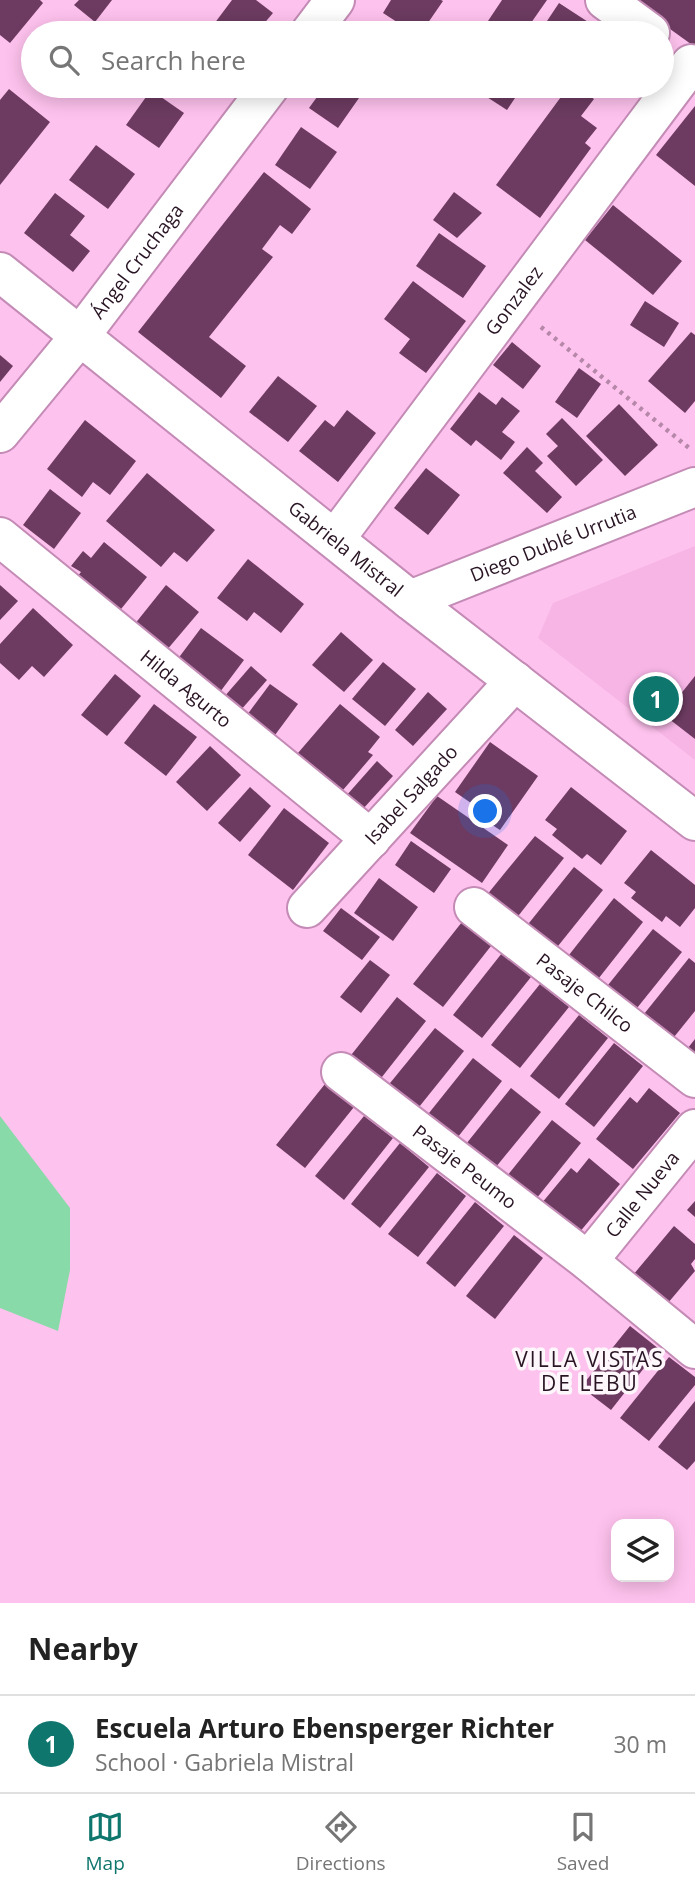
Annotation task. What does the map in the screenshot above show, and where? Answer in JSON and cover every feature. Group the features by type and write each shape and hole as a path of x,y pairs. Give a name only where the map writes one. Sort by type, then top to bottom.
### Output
{"street":[{"path":"319,21 335,0"},
{"path":"606,0 634,21"},
{"name":"Ángel Cruchaga","path":"0,433 80,336 261,98"},
{"name":"Gonzalez","path":"335,539 512,303 654,98"},
{"name":"Gabriela Mistral","path":"0,272 410,600 695,821"},
{"name":"Diego Dublé Urrutia","path":"410,600 695,487"},
{"name":"Hilda Agurto","path":"0,537 371,839"},
{"name":"Isabel Salgado","path":"307,908 515,681"},
{"name":"Pasaje Chilco","path":"474,907 695,1078"},
{"name":"Pasaje Peumo","path":"341,1072 588,1261 695,1349"},
{"name":"Calle Nueva","path":"588,1261 695,1129"}],"path":[{"path":"512,303 695,453"}],"shaded area":[{"path":"695,546 695,760 538,638 553,603"}],"green space":[{"path":"0,1116 70,1208 70,1270 58,1331 0,1308"}],"building":[{"path":"0,0 40,0 43,3 28,21 21,21 21,30 10,43 0,35"},
{"path":"79,0 112,0 96,21 74,5"},
{"path":"232,0 256,0 273,13 266,21 216,21"},
{"path":"391,0 443,1 429,21 395,21 383,13"},
{"path":"502,0 547,0 532,21 488,21"},
{"path":"636,0 695,0 695,47 674,32 674,21 659,21 634,3"},
{"path":"559,3 587,21 547,21"},
{"path":"9,89 50,122 0,185 0,100"},
{"path":"145,98 162,98 184,113 159,148 126,125"},
{"path":"316,98 359,98 338,128 309,108"},
{"path":"488,98 515,98 507,110"},
{"path":"560,98 594,99 581,116 597,128 585,143 591,148 540,218 496,185"},
{"path":"695,106 695,186 656,155"},
{"path":"301,127 337,152 310,189 275,165"},
{"path":"96,145 135,174 108,209 69,180"},
{"path":"264,172 311,209 292,234 280,225 262,249 273,257 209,337 246,366 221,398 138,332"},
{"path":"454,192 482,213 457,238 433,220"},
{"path":"55,193 85,216 70,235 90,251 73,272 24,233"},
{"path":"613,205 682,261 653,295 585,240"},
{"path":"439,233 486,266 463,298 416,266"},
{"path":"413,281 466,321 426,373 399,353 410,339 384,319"},
{"path":"645,301 679,323 664,347 630,325"},
{"path":"691,332 695,335 695,401 685,413 648,381"},
{"path":"512,342 541,366 523,389 493,365"},
{"path":"0,355 13,366 0,382"},
{"path":"579,368 601,384 577,418 555,402"},
{"path":"278,376 317,406 288,442 249,412"},
{"path":"479,392 496,405 502,397 520,411 502,432 515,442 501,460 476,440 471,446 450,429"},
{"path":"619,404 658,445 625,476 586,436"},
{"path":"347,410 376,433 338,482 299,451 325,420 334,427"},
{"path":"562,418 603,460 576,486 547,456 558,446 546,434"},
{"path":"85,420 136,461 110,495 93,482 82,497 47,469"},
{"path":"527,447 543,463 535,471 562,497 547,513 503,473"},
{"path":"426,468 460,495 428,535 394,508"},
{"path":"147,473 215,530 187,562 174,552 161,567 106,521"},
{"path":"50,489 81,513 54,549 23,525"},
{"path":"104,542 147,577 117,614 74,581 81,572 71,566 83,551 91,558"},
{"path":"248,559 304,604 281,633 254,612 247,621 217,598"},
{"path":"0,585 18,601 0,620"},
{"path":"166,585 199,612 166,651 134,625"},
{"path":"33,608 73,645 44,677 32,666 19,680 0,663 0,644"},
{"path":"201,628 244,660 217,696 174,664"},
{"path":"341,632 373,660 344,692 312,665"},
{"path":"383,662 416,689 385,726 352,699"},
{"path":"251,666 267,680 240,711 224,697"},
{"path":"115,674 141,696 107,736 81,715"},
{"path":"695,676 695,739 664,715"},
{"path":"270,684 298,704 275,735 247,715"},
{"path":"428,692 447,709 413,746 395,730"},
{"path":"154,704 197,737 166,776 124,743"},
{"path":"340,704 380,737 368,752 373,755 343,790 298,753"},
{"path":"490,742 538,776 500,830 480,817 484,812 455,792"},
{"path":"210,746 241,775 207,811 176,782"},
{"path":"377,761 393,776 362,810 346,796"},
{"path":"250,787 271,806 240,842 218,823"},
{"path":"571,787 627,831 601,865 587,854 582,859 552,835 557,829 545,820"},
{"path":"437,796 508,845 482,883 410,833"},
{"path":"284,808 329,843 293,890 248,855"},
{"path":"535,836 564,858 515,920 486,896"},
{"path":"411,841 451,869 434,893 395,865"},
{"path":"651,850 695,885 695,908 680,927 666,916 662,922 631,898 636,892 624,883"},
{"path":"574,867 603,890 554,951 525,928"},
{"path":"379,878 418,907 393,941 354,913"},
{"path":"614,898 643,922 595,983 565,960"},
{"path":"341,908 380,937 362,960 323,931"},
{"path":"462,922 491,946 443,1007 413,984"},
{"path":"653,929 682,952 633,1013 604,990"},
{"path":"502,953 531,977 482,1038 453,1015"},
{"path":"689,958 695,963 695,1011 670,1042 640,1019"},
{"path":"370,960 390,975 361,1013 340,997"},
{"path":"540,984 569,1007 520,1068 491,1045"},
{"path":"397,997 426,1021 378,1082 348,1059"},
{"path":"579,1015 608,1038 559,1099 530,1076"},
{"path":"435,1028 464,1051 415,1112 386,1088"},
{"path":"695,1039 695,1062 684,1053"},
{"path":"614,1043 643,1066 594,1127 565,1104"},
{"path":"473,1058 502,1081 454,1142 425,1118"},
{"path":"325,1084 354,1107 305,1168 276,1145"},
{"path":"511,1088 541,1112 491,1173 462,1149"},
{"path":"649,1088 680,1113 633,1169 596,1139 630,1097 637,1103"},
{"path":"364,1116 393,1138 344,1200 315,1176"},
{"path":"552,1120 581,1143 532,1204 503,1181"},
{"path":"400,1143 429,1167 380,1228 351,1204"},
{"path":"589,1158 620,1184 573,1240 536,1210 571,1168 577,1173"},
{"path":"437,1173 466,1196 418,1257 388,1234"},
{"path":"695,1201 695,1217 687,1210"},
{"path":"475,1202 504,1226 455,1287 426,1263"},
{"path":"674,1226 695,1244 695,1259 691,1264 695,1271 662,1310 628,1281"},
{"path":"514,1235 543,1258 495,1319 466,1296"},
{"path":"630,1326 659,1349 611,1410 581,1387"},
{"path":"669,1357 695,1377 695,1385 649,1441 620,1418"},
{"path":"695,1401 695,1461 687,1470 658,1447"}],"place":[{"name":"Escuela Arturo Ebensperger Richter","path":"656,699"}],"district":[{"name":"VILLA VISTAS DE LEBU","path":"590,1371"}]}
